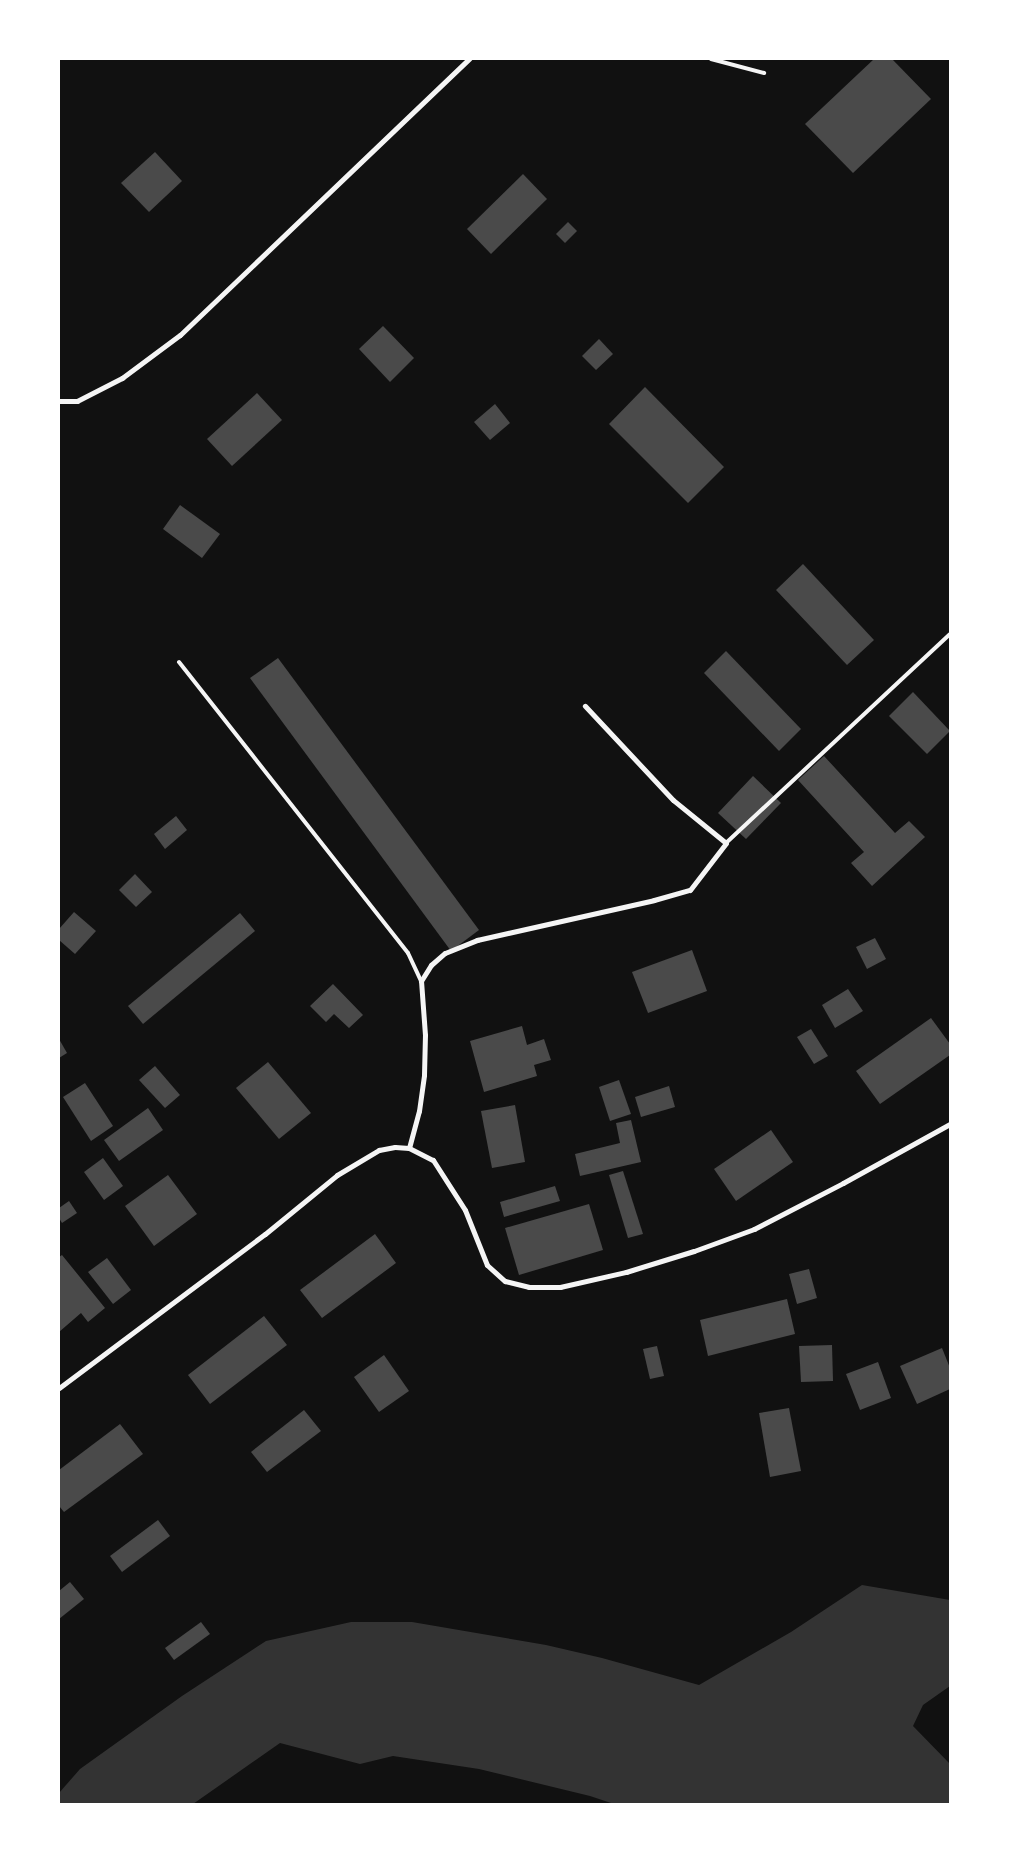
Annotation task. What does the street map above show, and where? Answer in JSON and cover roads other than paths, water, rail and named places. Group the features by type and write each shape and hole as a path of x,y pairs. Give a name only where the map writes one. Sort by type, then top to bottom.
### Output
{"street":[{"path":"59,401 77,401 122,378 180,335 469,59"},
{"path":"409,1148 419,1110 424,1075 425,1035 421,980 431,965 445,953 477,940 690,890 726,844 673,800 585,706"},
{"path":"59,1388 265,1234 337,1175 379,1150 395,1146 409,1148 433,1160 465,1210 487,1265 505,1281 529,1287 560,1287 626,1272 694,1251 754,1228 843,1183 950,1124"}],"lane":[{"path":"711,59 764,73"},
{"path":"726,844 950,634"},
{"path":"179,662 408,953 421,980"}]}
